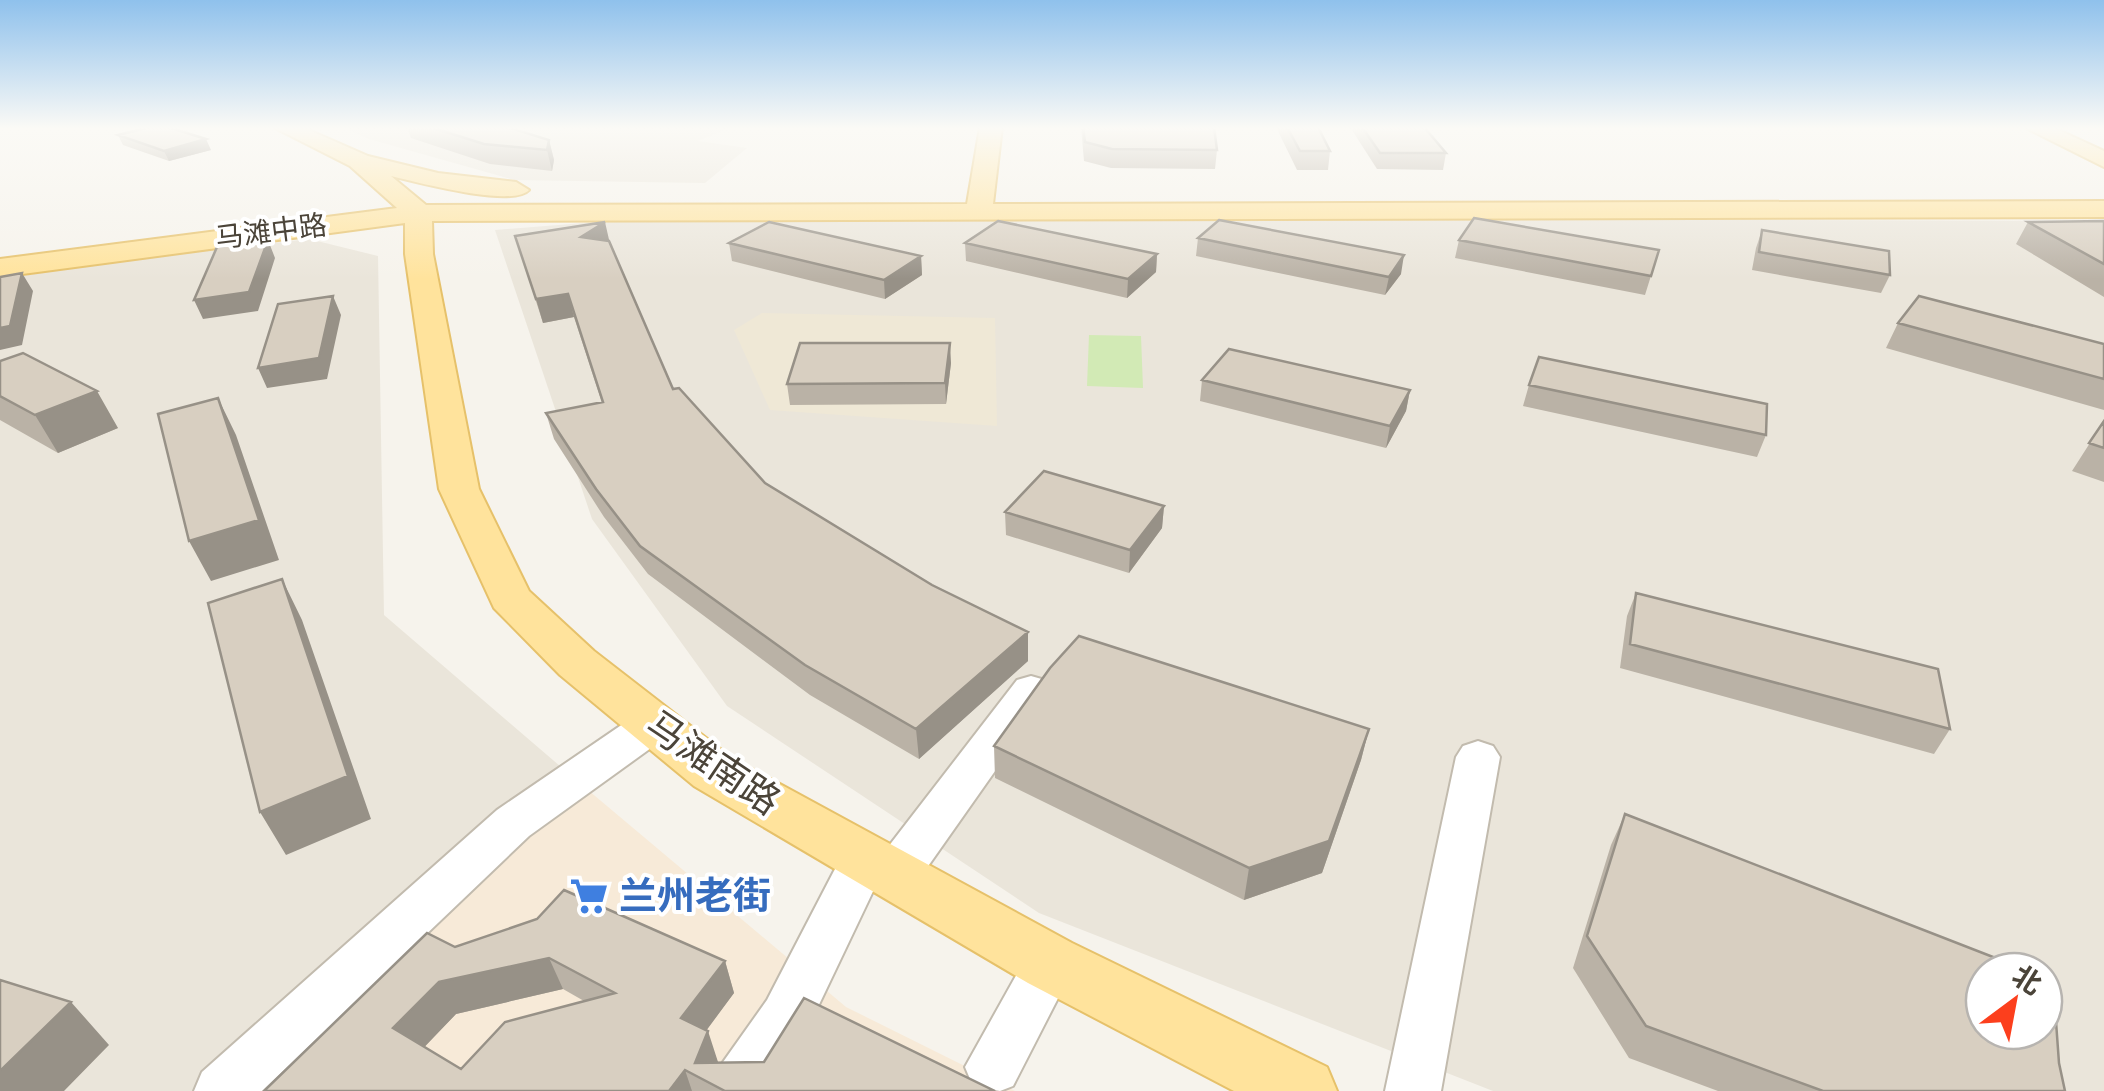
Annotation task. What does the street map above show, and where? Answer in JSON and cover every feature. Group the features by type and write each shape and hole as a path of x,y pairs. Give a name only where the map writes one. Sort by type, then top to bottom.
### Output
{"main road":[{"path":"346,178 413,217"},
{"path":"358,178 413,217"},
{"path":"979,202 983,178"},
{"path":"413,217 438,180 496,188 641,197"},
{"path":"308,220 358,195 413,217"},
{"name":"马滩中路","path":"0,251 143,230 549,211 979,202 2104,195"},
{"name":"马滩中路","path":"413,217 641,197 2104,208"},
{"path":"308,220 549,211"},
{"name":"马滩南路","path":"413,217 459,489 510,598 577,663 713,772 1050,963 1303,1091"},
{"name":"马滩中路","path":"0,268 308,220"}],"street":[{"path":"736,1091 880,866 1031,690"},
{"path":"222,1091 513,823 654,724"},
{"path":"1412,1091 1478,757"},
{"path":"994,1068 1050,963"}],"shaded area":[{"path":"507,178 711,178 705,183"},
{"path":"659,217 2104,221 2104,1091 1493,1091 1039,913 727,706 592,519 495,230"},
{"path":"309,239 378,256 384,615 582,785 257,1091 0,1091 0,280 97,263"},
{"path":"762,313 995,318 997,426 770,410 734,330"},
{"name":"兰州老街","path":"582,785 846,1007 1015,1091 258,1091"}],"green space":[{"path":"1089,335 1141,336 1143,388 1087,386"}],"building":[{"path":"1474,218 1659,250 1651,276 1459,240"},
{"path":"1219,220 1404,255 1389,277 1198,238"},
{"path":"998,221 1157,254 1128,279 965,243"},
{"path":"2104,221 2104,264 2028,222"},
{"path":"605,222 581,237 609,241 673,389 679,388 765,483 932,585 1028,632 916,729 805,665 640,546 596,489 546,413 603,402 568,294 536,299 515,236"},
{"path":"769,222 921,256 884,280 729,243"},
{"path":"1762,230 1889,251 1890,275 1759,252"},
{"path":"268,240 249,292 194,300 217,247"},
{"path":"22,273 10,326 0,328 0,277"},
{"path":"333,296 319,358 258,368 278,304"},
{"path":"1919,296 2104,344 2104,379 1898,323"},
{"path":"800,343 950,343 945,383 787,384"},
{"path":"1229,349 1410,390 1390,426 1202,380"},
{"path":"23,353 97,391 35,415 0,396 0,361"},
{"path":"1539,357 1767,404 1766,435 1529,385"},
{"path":"218,398 259,520 189,541 158,414"},
{"path":"2104,421 2104,448 2089,443"},
{"path":"1044,471 1164,506 1130,550 1005,512"},
{"path":"282,579 348,776 260,812 208,603"},
{"path":"1636,593 1938,669 1950,729 1630,644"},
{"path":"1079,636 1369,729 1329,841 1249,868 994,746 1050,668"},
{"path":"1625,814 1978,951 1964,951 1964,1051 2058,1051 2065,1091 1823,1091 1646,1026 1587,936"},
{"path":"564,890 725,961 681,1018 708,1031 695,1063 764,1062 804,998 995,1091 725,1091 685,1070 669,1091 264,1091 427,933 455,947 537,919","holes":["549,958 615,993 505,1022 461,1069 393,1028 439,982"]},
{"path":"0,980 71,1002 0,1071"}],"place":[{"name":"兰州老街","path":"589,896"}]}
